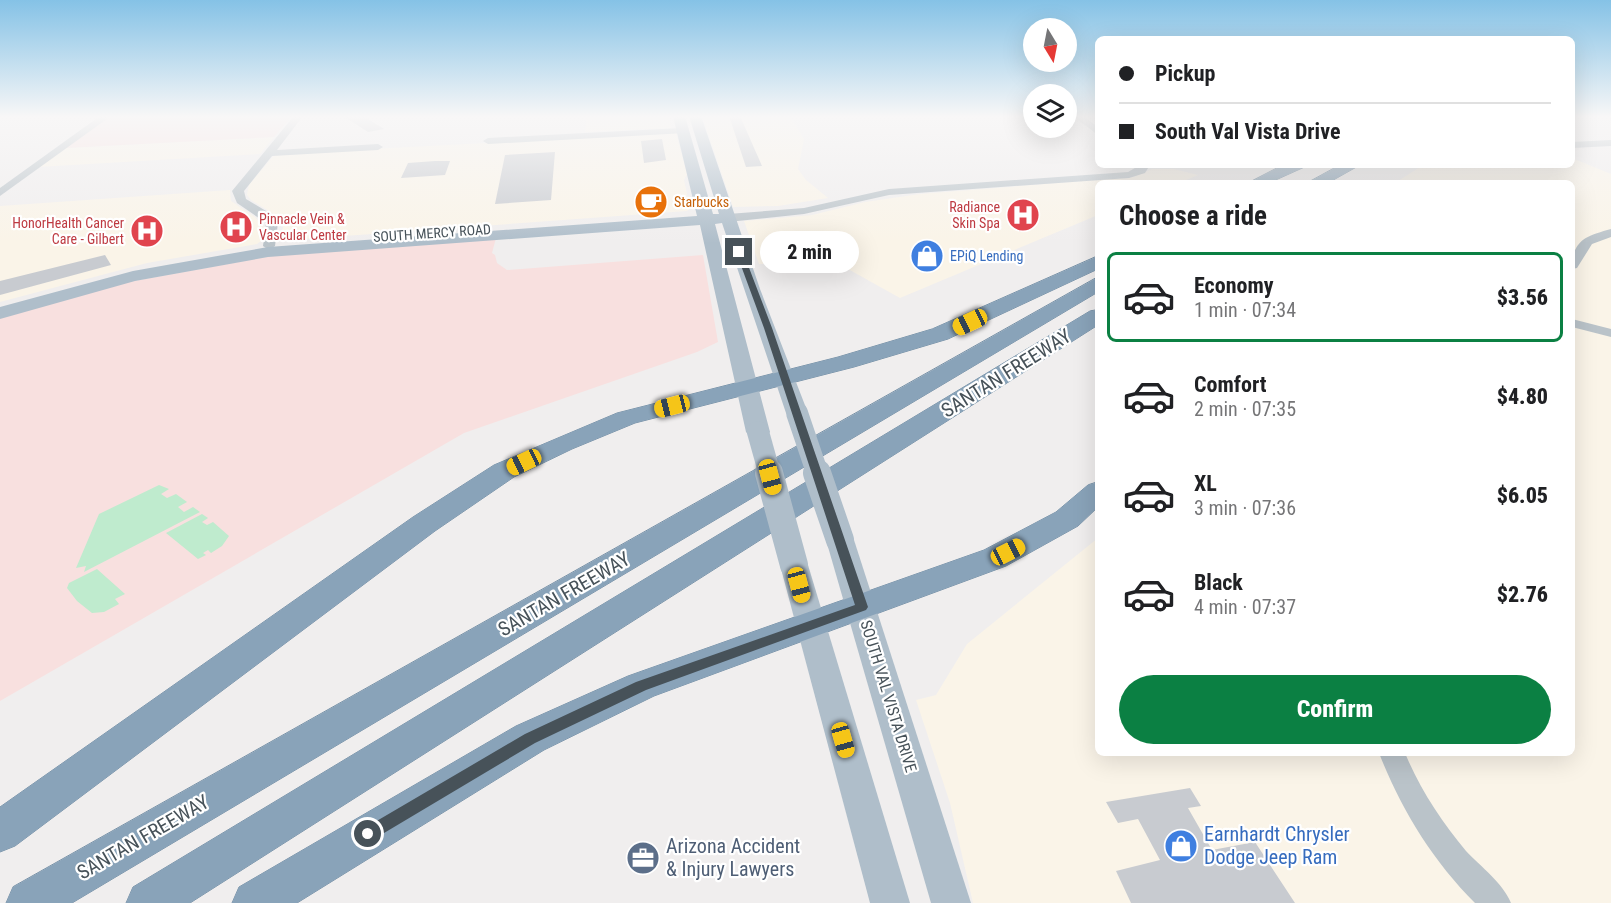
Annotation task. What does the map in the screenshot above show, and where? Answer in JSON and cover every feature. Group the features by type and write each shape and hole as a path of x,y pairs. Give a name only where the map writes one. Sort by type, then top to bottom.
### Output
{"highway":[{"path":"1262,180 1290,168"},
{"path":"1276,180 1297,168"},
{"path":"1321,180 1346,168"},
{"path":"0,832 443,510 504,471 563,443 626,418 785,378 940,334 1095,263"},
{"name":"SANTAN FREEWAY","path":"29,903 1095,285"},
{"name":"SANTAN FREEWAY","path":"149,903 1095,318"},
{"path":"255,903 530,738 641,686 995,558 1066,519 1095,494"}],"main road":[{"path":"690,158 758,432 890,903"},
{"name":"SOUTH VAL VISTA DRIVE","path":"708,158 862,607 951,903"},
{"name":"SOUTH MERCY ROAD","path":"268,249 415,240 727,215"},
{"name":"SOUTH MERCY ROAD","path":"2,310 129,271 268,249 705,217"}],"street":[{"path":"0,194 50,158"},
{"path":"264,158 241,185 238,195 245,204 267,216 272,223 268,249"},
{"path":"727,215 804,211 889,192 1129,175 1142,168"},
{"path":"1575,260 1587,241 1611,233"},
{"path":"1575,323 1611,333"},
{"path":"1393,756 1407,786 1428,821 1496,903"}],"shaded area":[{"path":"51,158 189,158 38,167"},
{"path":"272,158 683,158 687,174 684,180 690,208 687,211 289,240 281,237 283,227 280,218 251,200 247,195 249,185"},
{"path":"716,158 800,158 798,169 806,180 828,198 778,206 733,207"},
{"path":"1575,159 1611,174 1611,903 973,903 950,803 916,700 936,695 967,644 1095,540 1095,756 1575,756 1575,180 1400,180 1418,168 1575,168"},
{"path":"1152,169 1174,169 1198,175 1186,180 1096,180 1134,177"},
{"path":"1095,180 1095,216 900,298 830,259 759,264 744,221 812,215 865,202 920,194"},
{"path":"230,190 231,201 255,217 264,227 261,241 257,244 147,263 0,302 0,206"},
{"path":"496,238 492,253 497,263 507,270 703,255 718,342 697,352 464,433 0,701 0,317 118,284 288,253"}],"green space":[{"path":"159,485 169,489 161,494 167,498 176,494 187,502 178,507 184,512 193,507 200,512 84,572 86,566 76,568 99,514"},
{"path":"202,514 208,518 202,522 207,525 213,522 229,536 222,546 211,553 208,550 203,553 206,555 198,559 166,533"},
{"path":"97,569 125,594 115,599 119,604 104,612 92,613 77,601 67,588 69,583"}],"building":[{"path":"504,158 554,158 551,200 495,204"},
{"path":"643,158 666,158 666,160 644,163"},
{"path":"743,158 759,158 762,166 746,167"},
{"path":"450,161 445,175 401,178 408,163"},
{"path":"105,255 111,265 0,295 0,281"},
{"name":"Earnhardt Chrysler Dodge Jeep Ram","path":"1190,788 1201,806 1188,808 1212,850 1255,842 1295,903 1131,903 1116,871 1160,860 1138,819 1118,823 1106,802"}],"place":[{"name":"Starbucks","path":"651,202"},
{"name":"Radiance Skin Spa","path":"1023,215"},
{"name":"Pinnacle Vein & Vascular Center","path":"236,227"},
{"name":"HonorHealth Cancer Care - Gilbert","path":"147,231"},
{"name":"EPiQ Lending","path":"927,256"},
{"name":"Earnhardt Chrysler Dodge Jeep Ram","path":"1181,846"},
{"name":"Arizona Accident & Injury Lawyers","path":"643,858"}],"route":[{"path":"368,834 530,738 641,686 862,607 768,328 739,252"}]}
